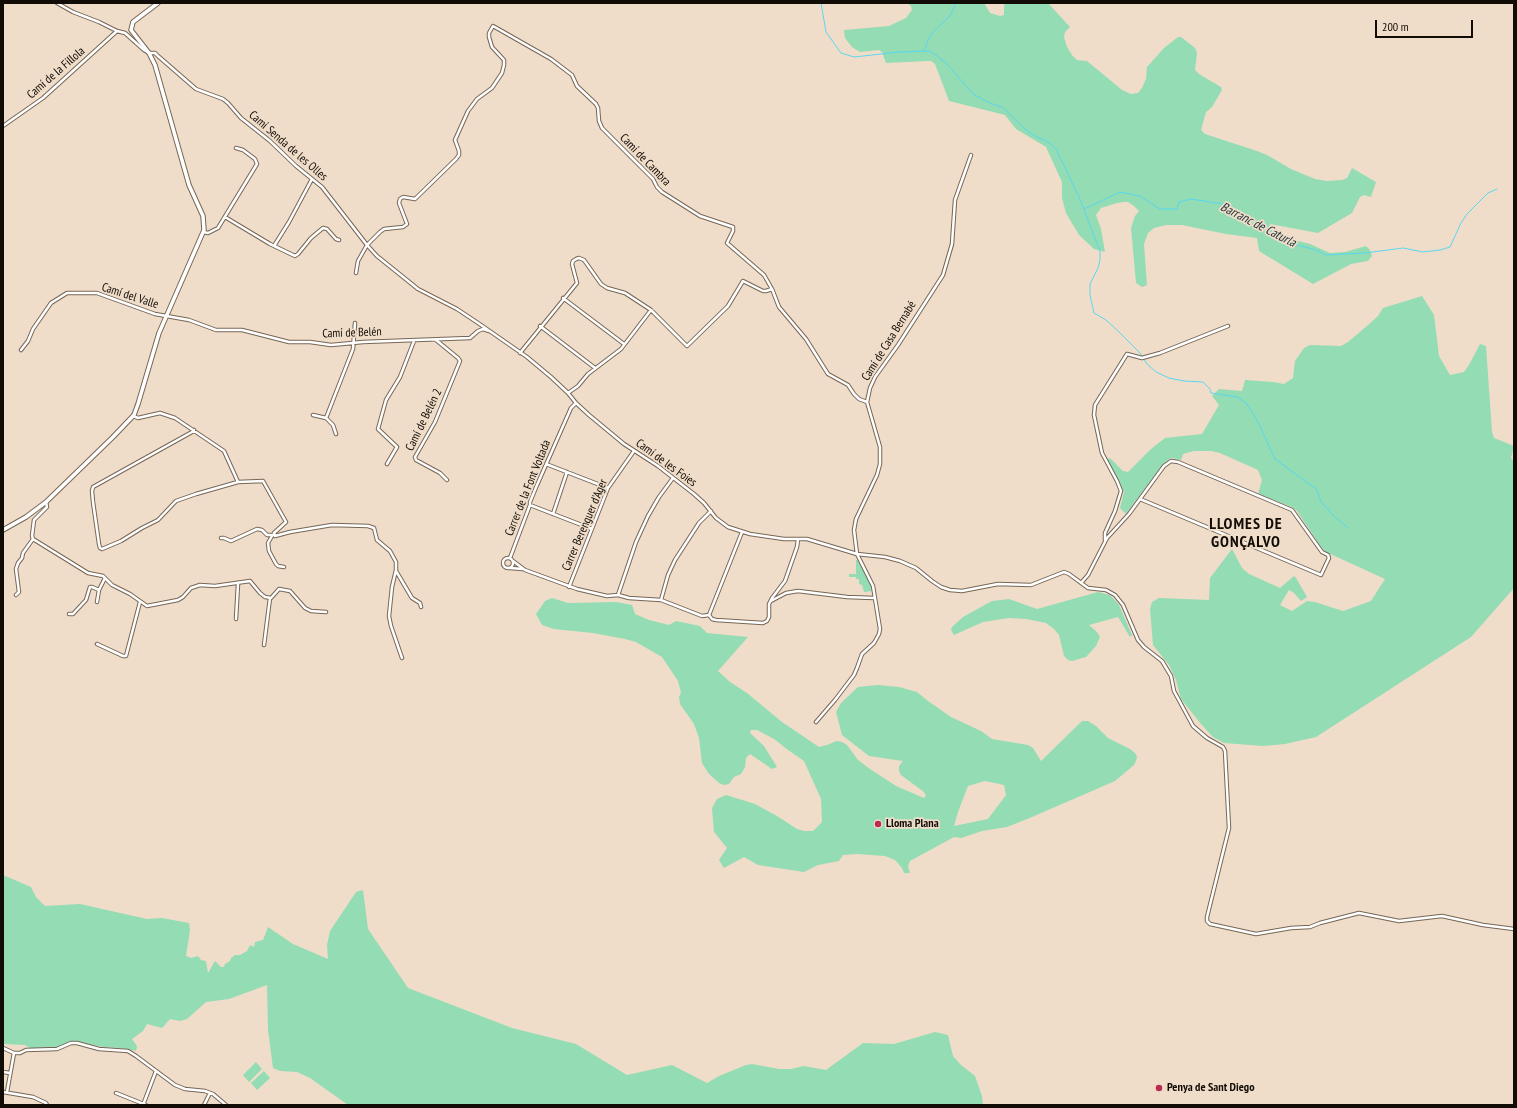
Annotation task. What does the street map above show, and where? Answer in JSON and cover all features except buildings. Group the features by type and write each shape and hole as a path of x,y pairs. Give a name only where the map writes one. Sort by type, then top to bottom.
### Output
{"main road":[{"path":"3,530 26,517 46,502 132,416 136,410 166,316 203,232 205,225 203,216 189,185 160,80 149,53 134,34 131,26 136,18 158,3"}],"street":[{"name":"Camí Senda de les Olles","path":"57,3 68,10 125,33 140,48 149,53 155,53 196,89 224,99 241,118 270,141 329,195 366,245 378,256 418,289 457,309 490,330"},
{"name":"Camí de Cambra","path":"366,245 384,229 403,227 407,224 399,203 400,199 403,197 414,199 459,155 459,151 454,140 468,112 477,99 492,88 502,73 504,60 492,47 489,37 489,33 493,26 551,59 572,75 577,86 596,104 598,108 599,121 602,128 653,179 657,187 662,192 700,216 733,227 733,231 727,243 764,275 772,289 779,307 806,339 828,374 848,385 859,399 867,402"},
{"name":"Camí de la Fillola","path":"3,126 43,98 118,31"},
{"path":"203,232 208,233 218,228 256,164 255,159 243,150 236,148"},
{"name":"Camí de Casa Bernabé","path":"867,402 870,388 875,377 894,351 943,275 952,244 955,200 970,155"},
{"path":"274,246 289,222 312,179"},
{"path":"225,217 292,255 297,255 311,238 322,228 327,229 336,239 339,240"},
{"path":"356,274 358,261 366,245"},
{"path":"520,353 540,326 577,282 572,264 573,261 579,258 588,264 597,279 602,284 607,288 625,293 651,310 669,330 687,346 728,306 743,281 763,291 772,289"},
{"name":"Camí del Valle","path":"21,350 28,341 32,329 51,303 67,293 97,293 156,314 166,316"},
{"path":"563,298 624,344"},
{"path":"568,393 578,386 595,368 621,349 651,310"},
{"name":"Camí de Belén","path":"166,316 200,323 216,330 242,330 289,342 310,342 331,345 354,342 470,338 482,329 490,330"},
{"path":"326,418 354,342 353,336 355,323"},
{"path":"540,326 595,368"},
{"path":"1106,540 1105,533 1115,511 1121,492 1117,481 1102,453 1094,415 1094,408 1127,354 1142,358 1146,357 1160,353 1228,326"},
{"name":"Camí de les Foies","path":"490,330 533,362 568,393 576,403 634,451 704,502 710,511 724,524 742,532 759,536 810,540 857,554 885,557 905,562 916,568 941,587 957,591 998,584 1031,585 1064,572 1071,575 1081,583"},
{"name":"Camí de Belén 2","path":"435,340 460,361 433,426 415,457 416,460 440,473 447,480"},
{"path":"387,464 397,446 378,429 386,400 400,377 414,341"},
{"path":"816,722 854,675 864,651 878,638 880,629 872,584 857,554 854,530 856,519 877,475 880,454 880,447 867,402"},
{"name":"Carrer de la Font Voltada","path":"510,558 530,505 534,490 571,408 576,403"},
{"path":"132,416 138,418 164,414 175,418 224,451 238,482"},
{"path":"313,415 326,418 333,425 336,434"},
{"path":"194,430 94,486 92,491 93,502 99,544 102,549 121,542 142,528 158,520 176,501 238,482 263,481 286,522 274,533 268,543 269,551 276,564 284,567"},
{"name":"Carrer Berenguer d'Ager","path":"569,586 608,488 634,451"},
{"path":"1140,498 1321,575 1329,558 1328,555 1322,552 1292,510 1175,461 1168,462 1164,466 1106,540 1088,575 1081,583 1091,589 1101,589 1111,592 1120,600 1138,640 1144,647 1161,659 1171,676 1174,691 1193,726 1207,738 1224,749 1229,828 1206,917 1207,921 1210,924 1256,934 1291,928 1310,927 1359,913 1399,920 1442,916 1483,925 1514,929"},
{"path":"546,464 608,488"},
{"path":"552,514 567,472"},
{"path":"618,595 634,548 648,516 659,497 673,478"},
{"path":"16,595 19,592 16,569 23,553 33,539 34,520 47,507 46,502"},
{"path":"530,505 592,529"},
{"path":"661,600 668,575 677,556 710,511"},
{"path":"221,538 231,541 257,529 262,530 267,535 278,536 290,532 332,525 368,526 374,528 380,543 392,554 396,562 389,616 402,658"},
{"path":"708,615 742,532"},
{"path":"33,539 88,573 97,574 105,578 112,585 130,594 147,606 178,600 191,588 200,585 215,586 238,584 250,581 260,594 270,598"},
{"path":"525,570 510,558 507,558 503,562 505,567 525,570 569,586 607,596 618,595 629,598 661,600 702,616 708,615 716,620 763,623 767,621 769,617 769,604 775,592 785,581 797,548 798,539"},
{"path":"510,568 513,566 513,561"},
{"path":"396,570 412,598 420,603 421,606"},
{"path":"97,602 99,590 105,578"},
{"path":"236,619 238,584"},
{"path":"69,614 74,614 86,600 90,587 99,590"},
{"path":"264,645 270,598 279,589 290,591 305,608 311,611 326,612"},
{"path":"771,601 786,593 795,591 847,597 874,598"},
{"path":"97,644 126,656 140,602"},
{"path":"3,1048 20,1053 26,1050 51,1050 74,1043 102,1049 128,1051 178,1087 210,1093 226,1105"},
{"path":"7,1092 14,1052"},
{"path":"116,1093 144,1105 156,1071"},
{"path":"3,1072 10,1073"},
{"path":"3,1092 33,1097 46,1103 47,1105"},
{"path":"204,1105 210,1093"}],"green space":[{"path":"907,3 984,3 990,13 1000,16 1004,15 1005,3 1048,3 1070,27 1065,32 1064,37 1067,47 1072,55 1077,60 1087,61 1122,90 1131,94 1138,93 1142,88 1146,79 1147,67 1164,48 1178,37 1181,37 1195,48 1197,53 1195,70 1221,87 1222,90 1212,107 1206,112 1201,130 1205,134 1267,155 1291,169 1315,179 1327,181 1342,180 1347,178 1352,168 1376,182 1371,197 1364,195 1360,197 1352,213 1318,233 1270,224 1270,228 1273,232 1279,236 1310,244 1330,253 1345,252 1366,246 1370,250 1372,256 1368,261 1351,264 1313,284 1259,251 1257,238 1226,234 1182,225 1166,225 1154,228 1148,233 1144,244 1147,285 1142,287 1136,283 1131,228 1135,216 1139,211 1134,206 1128,202 1124,202 1101,208 1096,215 1101,229 1105,252 1094,249 1079,235 1066,213 1062,198 1062,182 1046,147 1016,129 1005,115 949,101 935,64 931,61 886,63 882,52 879,50 860,52 852,47 845,38 844,30 889,26 906,18 912,10 911,6"},
{"path":"1422,296 1434,315 1439,356 1450,375 1464,372 1480,344 1486,346 1492,432 1494,438 1514,446 1511,458 1514,461 1514,588 1471,637 1316,737 1285,744 1263,746 1224,743 1213,737 1181,699 1176,680 1169,665 1153,645 1150,609 1152,602 1159,598 1209,600 1210,578 1232,549 1242,568 1249,574 1280,588 1294,576 1296,578 1307,597 1301,601 1289,590 1280,605 1292,611 1307,601 1343,611 1371,601 1385,579 1326,552 1297,511 1292,507 1258,494 1262,480 1258,470 1220,453 1211,451 1194,451 1183,454 1181,460 1172,458 1169,459 1160,468 1126,514 1120,508 1124,492 1107,458 1111,459 1123,471 1128,472 1151,449 1165,438 1202,434 1219,405 1212,396 1219,389 1242,391 1245,380 1284,384 1293,378 1295,361 1304,348 1310,345 1341,346 1367,326 1378,316 1383,308"},
{"path":"856,560 858,560 870,582 872,591 864,592 862,585 859,584 859,579 856,579 856,577 849,577 849,574 856,574"},
{"path":"1098,592 1110,595 1119,605 1132,635 1130,637 1118,617 1089,625 1100,637 1096,646 1086,657 1072,661 1068,660 1064,656 1059,635 1046,623 1026,619 1009,618 983,622 954,635 951,630 952,627 963,617 992,601 1009,599 1037,609"},
{"path":"552,598 568,603 616,602 632,605 635,614 649,620 669,625 676,621 700,626 707,633 748,637 718,671 730,682 747,693 782,722 819,747 837,741 842,742 847,745 858,760 870,769 896,786 924,798 926,796 924,792 901,775 899,766 903,761 869,756 842,735 836,712 841,703 858,687 878,685 899,687 917,692 951,717 981,731 992,739 1028,745 1033,748 1041,761 1082,721 1088,721 1096,726 1108,738 1130,749 1136,754 1137,758 1134,765 1115,781 1032,817 1007,827 982,831 961,838 954,837 910,861 908,866 910,873 904,873 902,868 895,860 885,856 857,854 843,855 839,861 818,865 804,872 758,865 744,857 724,868 719,860 727,848 714,832 712,808 717,799 726,795 755,804 797,829 804,831 813,831 822,822 821,799 804,761 774,739 757,730 751,730 750,733 764,746 777,767 772,769 750,754 746,758 745,767 741,774 734,777 729,784 724,785 719,783 709,774 702,763 699,738 694,724 680,704 679,697 681,693 678,681 662,657 636,642 625,639 593,633 554,629 542,625 536,614 545,601","holes":["985,781 1004,785 1006,795 988,819 954,826 968,786"]},
{"path":"3,875 31,887 36,897 45,906 80,904 147,919 162,918 189,923 190,930 186,956 191,958 198,956 201,960 206,961 208,973 215,961 221,967 224,967 225,964 235,955 240,955 247,951 250,945 254,947 255,942 263,940 268,927 293,944 328,959 327,945 330,931 356,892 363,890 368,929 408,988 512,1028 576,1044 627,1075 672,1065 707,1083 719,1076 752,1064 779,1069 791,1069 804,1066 826,1070 863,1043 894,1044 935,1032 948,1035 953,1056 960,1064 975,1076 982,1096 983,1105 348,1105 310,1078 297,1072 280,1071 273,1068 268,1030 267,985 229,999 206,1002 187,1019 180,1021 170,1019 162,1028 147,1024 143,1031 132,1039 137,1046 136,1051 78,1042 70,1042 58,1047 43,1049 32,1049 25,1045 3,1044"},
{"path":"256,1062 262,1069 249,1082 243,1075"},
{"path":"264,1071 270,1078 257,1090 251,1083"}],"waterway":[{"name":"Barranc de Caturla","path":"821,3 826,32 841,53 854,57 899,52 929,51 947,64 973,94 990,103 1002,107 1026,130 1048,142 1056,149 1084,209 1120,192 1140,196 1160,209 1177,209 1179,202 1191,199 1223,204 1238,214 1266,226 1273,235 1286,242 1316,250 1326,255 1365,253 1403,248 1423,252 1450,247 1461,223 1467,214 1488,193 1497,189"},
{"path":"924,51 933,32 950,16 956,3"},
{"path":"1084,210 1100,251 1098,268 1090,284 1090,295 1094,313 1106,320 1118,331 1156,372 1169,378 1184,381 1203,382 1210,389 1211,393 1237,397 1246,403 1257,420 1275,459 1316,488 1321,502 1348,528"}],"place":[{"name":"Lloma Plana","path":"878,824"},
{"name":"Penya de Sant Diego","path":"1159,1088"}],"district":[{"name":"LLOMES DE GONÇALVO","path":"1246,533"}]}
